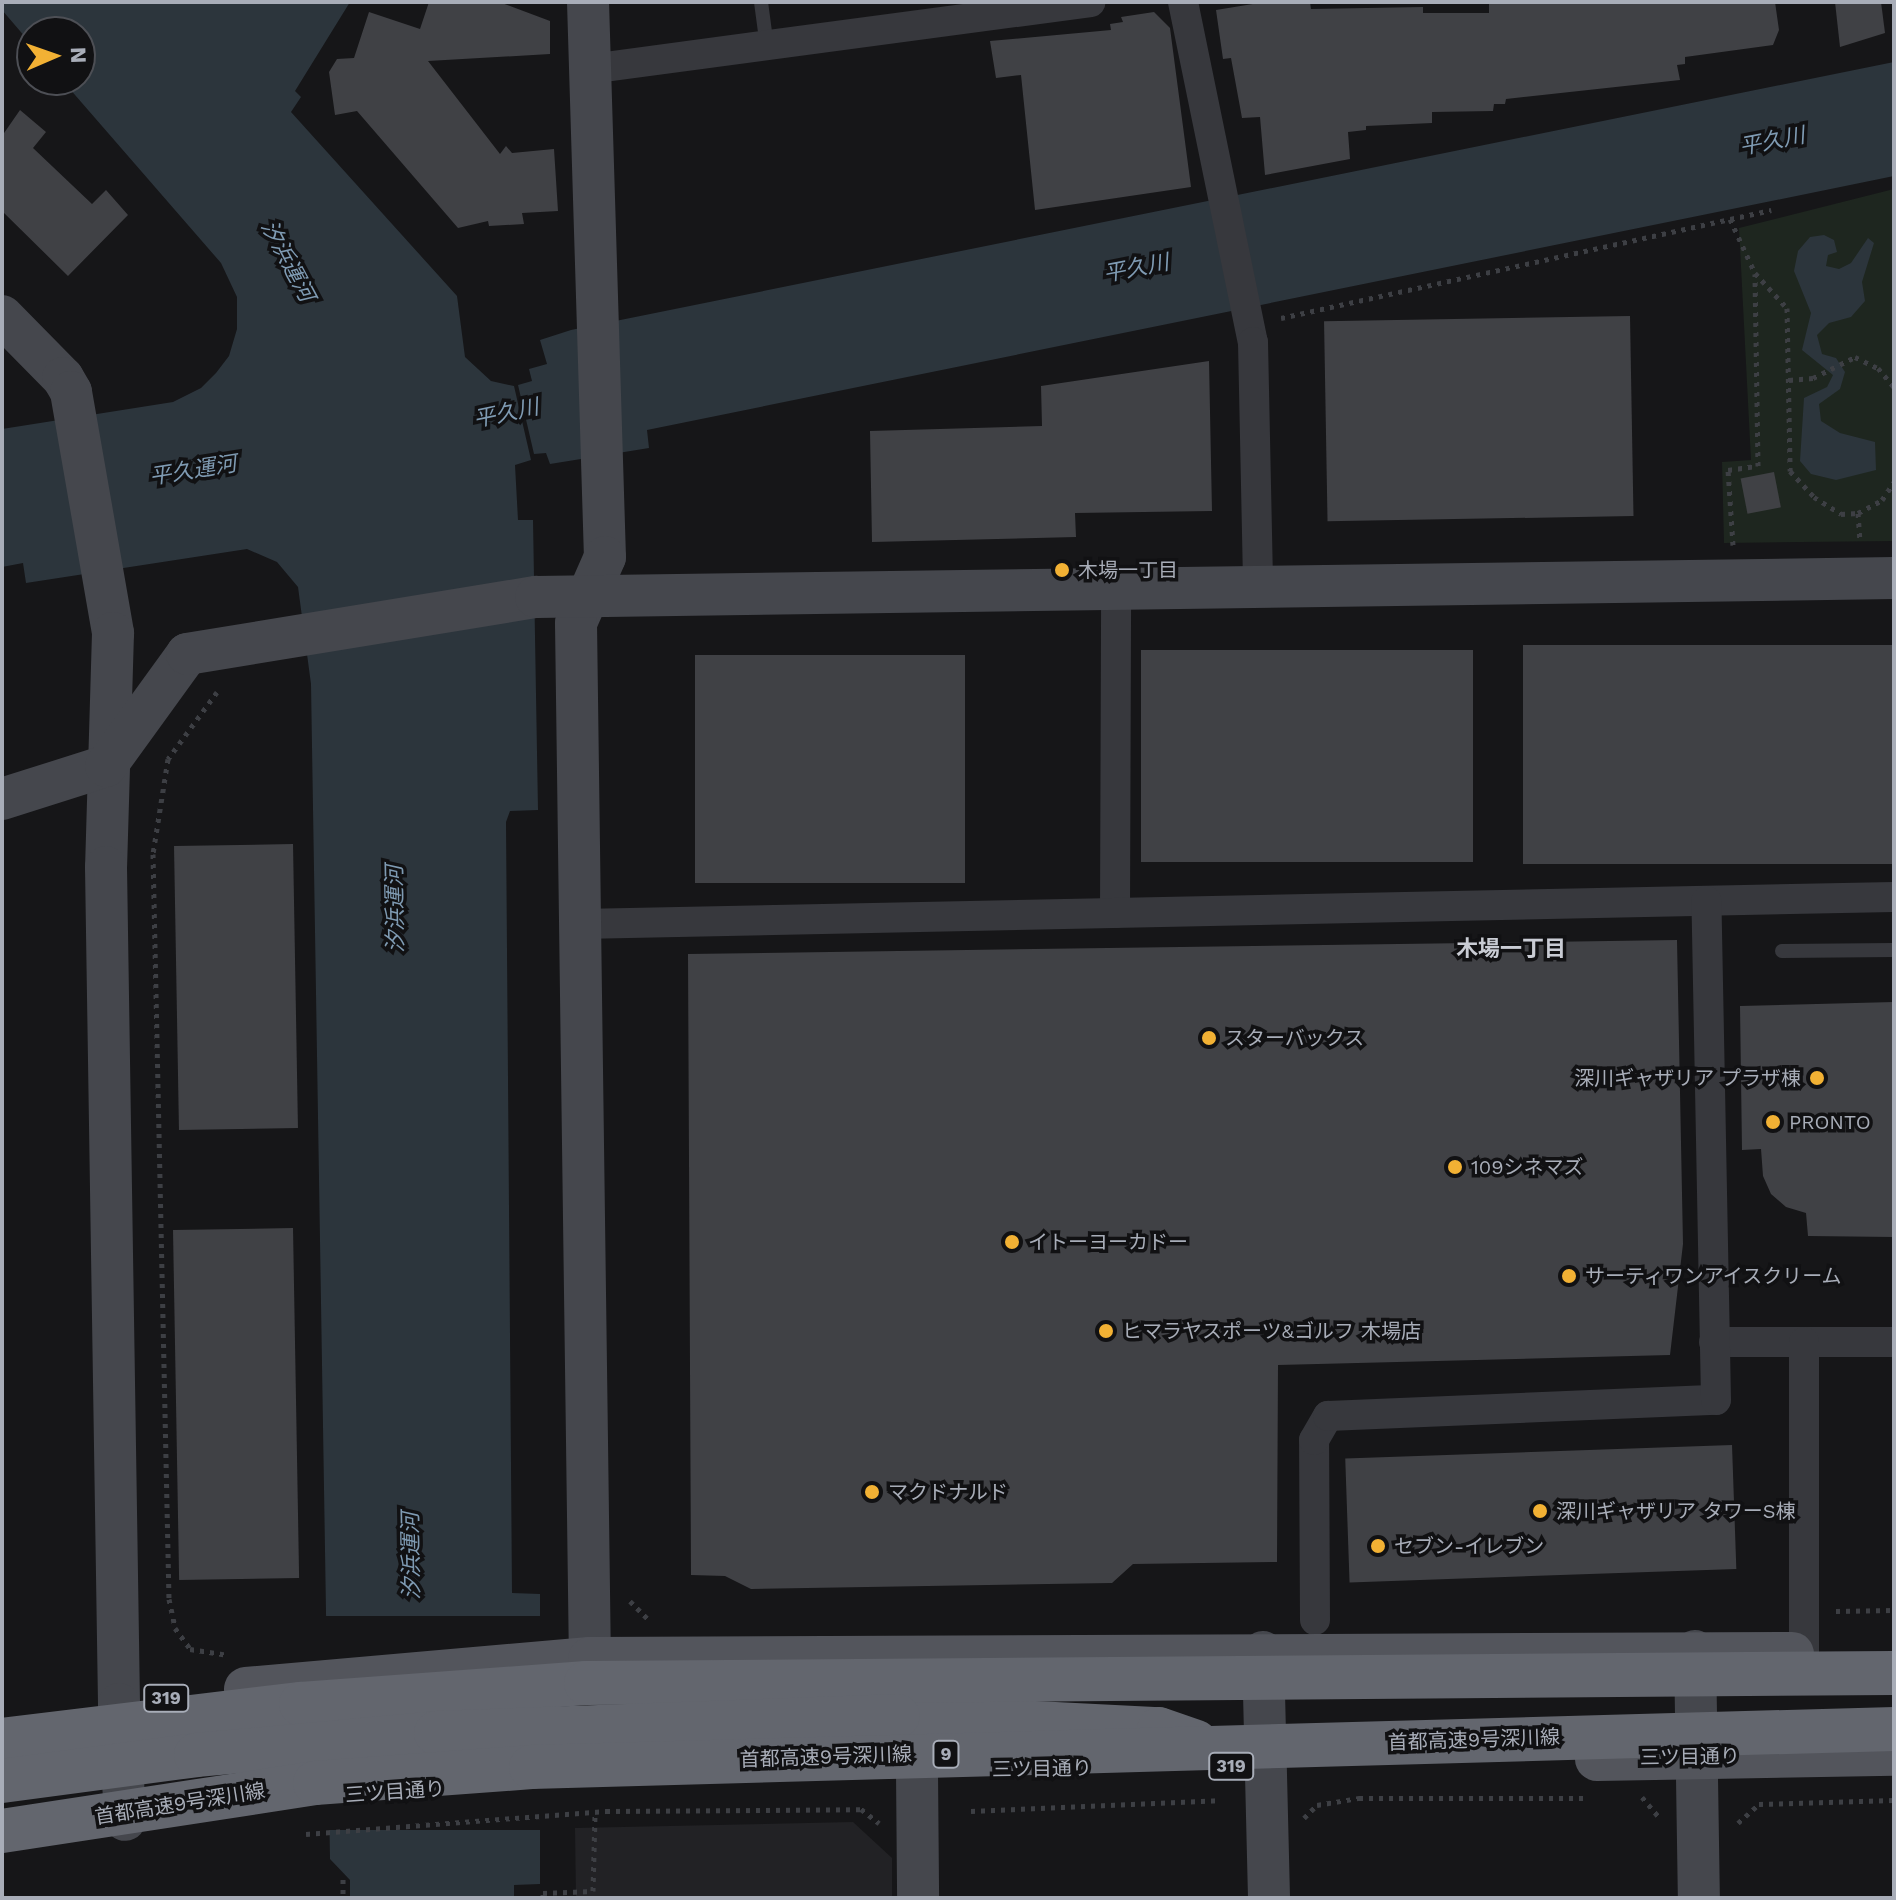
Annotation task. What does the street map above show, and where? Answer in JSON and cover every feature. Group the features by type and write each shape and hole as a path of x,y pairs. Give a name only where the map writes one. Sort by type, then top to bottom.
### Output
{"highway":[{"path":"2,1740 301,1704 586,1683 1894,1673"},
{"path":"2,1781 181,1756 421,1734 898,1716 1159,1729 1267,1765"},
{"name":"首都高速9号深川線","path":"2,1831 315,1783 531,1767 1894,1729"}],"main road":[{"name":"319","path":"2,1719 329,1679 590,1659 1263,1652 1894,1653"},
{"name":"三ツ目通り","path":"2,1838 125,1820 309,1816 917,1772 1894,1754"}],"street":[{"path":"588,2 605,557 576,623 590,1659"},
{"path":"590,69 767,47 921,14 1091,2"},
{"path":"1183,2 1219,189 1258,317 1253,342 1258,588"},
{"path":"2,316 63,378 71,392 113,633 106,766 119,1704 125,1820"},
{"path":"2,799 106,766 187,654 529,598 1894,578"},
{"path":"1115,913 1116,590"},
{"path":"580,924 1894,897"},
{"path":"1315,1620 1314,1440 1328,1416 1716,1400 1706,901"},
{"path":"1714,1342 1894,1342"},
{"path":"1804,1342 1804,1654"},
{"path":"1695,1651 1699,1898"},
{"path":"1263,1652 1269,1898"},
{"path":"917,1772 918,1898"}],"lane":[{"path":"761,2 767,47"},
{"path":"1782,951 1894,950"}],"path":[{"path":"1258,317 1771,210"},
{"path":"1730,219 1755,273 1787,308 1790,471 1814,497 1841,514 1858,513 1882,500 1894,482"},
{"path":"1734,561 1728,470 1758,466 1755,273"},
{"path":"1789,380 1813,378 1855,357 1878,368 1894,387"},
{"path":"1858,513 1860,543"},
{"path":"217,692 168,759 153,854 169,1599 175,1628 190,1649 213,1655 241,1654"},
{"path":"626,1590 631,1604 651,1621"},
{"path":"1804,1611 1894,1610"},
{"path":"543,1898 543,1893 593,1891 582,1796"},
{"path":"309,1816 582,1796 606,1811 861,1809 883,1827"},
{"path":"1626,1797 1642,1797 1661,1820"},
{"path":"1300,1822 1317,1805 1359,1798 1595,1798"},
{"path":"971,1811 1219,1800"},
{"path":"1733,1835 1743,1814 1759,1804 1894,1800"},
{"path":"343,1879 343,1898"}],"shaded area":[{"path":"1894,189 1894,541 1724,543 1722,462 1751,460 1739,228"},
{"path":"853,1822 892,1858 892,1898 576,1898 575,1828"}],"water":[{"path":"2,2 350,2 295,91 301,97 291,112 457,296 465,357 491,381 514,386 531,460 515,465 518,520 533,520 538,810 510,811 506,822 512,1593 540,1594 540,1884 514,1885 514,1898 350,1898 350,1880 330,1859 311,684 298,587 277,562 247,549 26,583 23,563 2,567 2,429 173,402 201,388 229,356 237,329 237,297 221,263 76,96 96,96 96,16 16,16 16,26 2,10"},
{"name":"平久川","path":"1894,62 1894,176 647,430 649,448 550,464 546,453 534,454 518,385 532,381 529,369 547,364 540,340 571,330"},
{"path":"1824,235 1834,240 1837,252 1828,255 1826,266 1839,269 1851,263 1868,238 1874,243 1862,282 1865,301 1851,317 1829,323 1817,335 1822,354 1836,358 1845,372 1840,389 1819,404 1821,421 1840,433 1875,442 1876,470 1836,480 1811,474 1800,461 1804,398 1827,387 1833,375 1802,350 1811,313 1794,271 1798,251 1810,237"}],"pier":[{"path":"324,1616 544,1616 544,1830 324,1830"}],"building":[{"path":"429,2 499,2 550,21 550,54 428,61 500,154 506,146 512,153 554,149 558,211 522,213 524,224 489,226 488,221 458,228 357,111 335,115 329,72 337,59 354,58 369,12 420,29"},
{"path":"1265,2 1310,2 1311,9 1423,7 1423,13 1489,13 1489,2 1775,2 1779,30 1773,45 1685,57 1685,64 1677,65 1680,80 1506,99 1505,104 1494,104 1493,111 1432,112 1432,123 1366,126 1366,130 1348,132 1350,159 1265,175 1260,117 1242,118 1231,58 1223,59 1216,10"},
{"path":"1835,2 1881,2 1885,33 1840,47"},
{"path":"1154,12 1170,28 1191,187 1035,210 1021,75 996,78 990,41 1111,30 1110,24 1123,22 1121,17"},
{"path":"20,110 46,132 33,148 92,204 106,190 128,215 68,276 2,211 2,136"},
{"path":"1630,316 1633,516 1328,521 1324,321"},
{"path":"1209,361 1212,511 1075,513 1076,537 872,542 870,431 1042,426 1041,386"},
{"path":"1774,472 1781,507 1747,514 1741,478"},
{"path":"1523,645 1894,645 1894,864 1523,864"},
{"path":"1141,650 1473,650 1473,862 1141,862"},
{"path":"695,655 965,655 965,883 695,883"},
{"path":"293,844 298,1128 179,1130 174,846"},
{"path":"1677,940 1683,1244 1670,1355 1278,1365 1277,1562 1133,1564 1112,1583 751,1589 725,1576 691,1575 688,954"},
{"name":"深川ギャザリア プラザ棟","path":"1894,1002 1894,1237 1808,1236 1806,1213 1786,1207 1771,1194 1763,1176 1761,1149 1742,1150 1740,1006"},
{"path":"293,1228 299,1578 179,1580 173,1230"},
{"name":"深川ギャザリア タワーS棟","path":"1732,1445 1736,1569 1350,1582 1345,1459"}],"place":[{"name":"木場一丁目","path":"1062,570"},
{"name":"スターバックス","path":"1209,1038"},
{"name":"深川ギャザリア プラザ棟","path":"1817,1078"},
{"name":"PRONTO","path":"1773,1122"},
{"name":"109シネマズ","path":"1455,1167"},
{"name":"イトーヨーカドー","path":"1012,1242"},
{"name":"サーティワンアイスクリーム","path":"1569,1276"},
{"name":"ヒマラヤスポーツ&ゴルフ 木場店","path":"1106,1331"},
{"name":"マクドナルド","path":"872,1492"},
{"name":"深川ギャザリア タワーS棟","path":"1540,1511"},
{"name":"セブン-イレブン","path":"1378,1546"}],"district":[{"name":"木場一丁目","path":"1511,949"}],"water label":[{"name":"汐浜運河","path":"288,261"},
{"name":"平久運河","path":"193,470"},
{"name":"汐浜運河","path":"395,909"},
{"name":"汐浜運河","path":"411,1556"}]}
